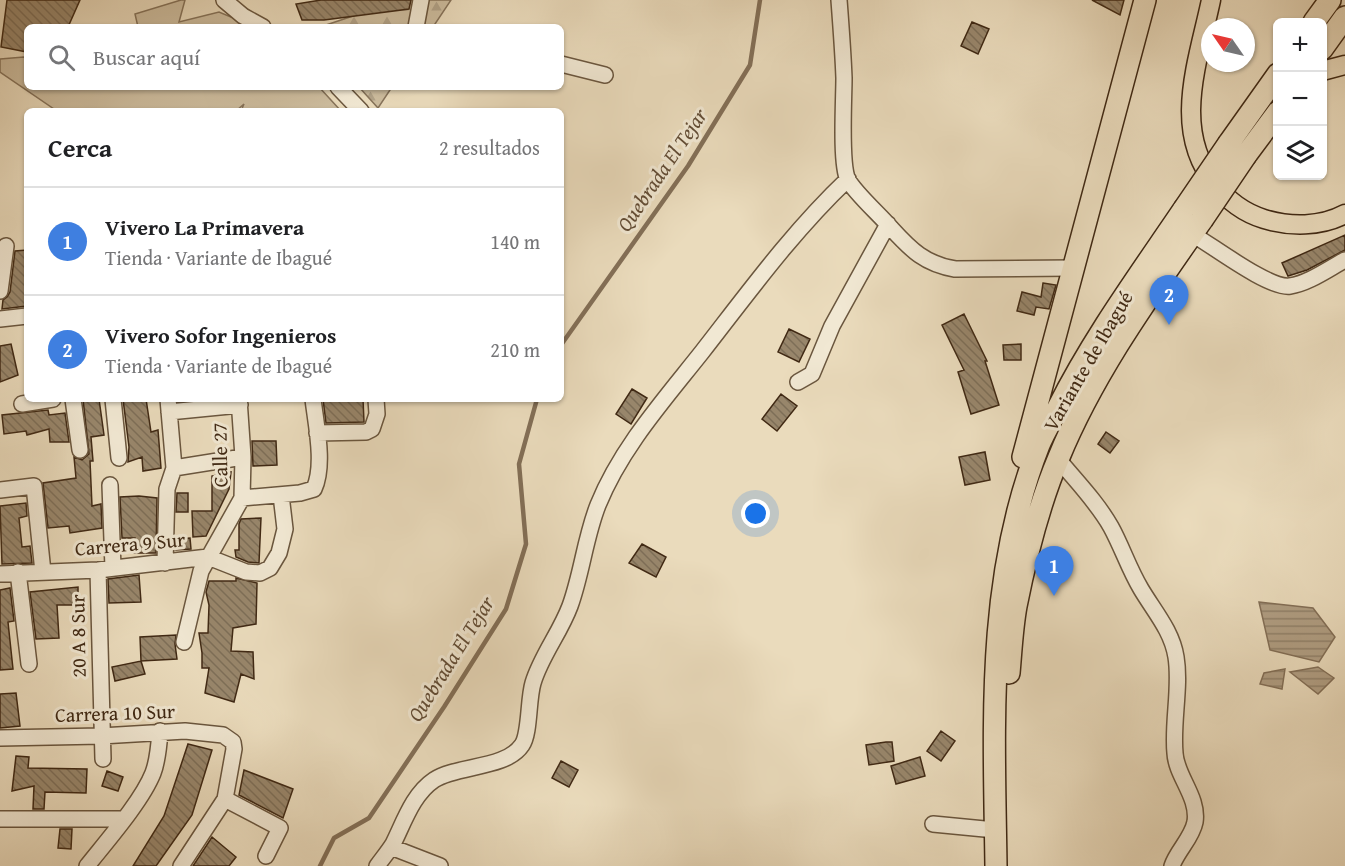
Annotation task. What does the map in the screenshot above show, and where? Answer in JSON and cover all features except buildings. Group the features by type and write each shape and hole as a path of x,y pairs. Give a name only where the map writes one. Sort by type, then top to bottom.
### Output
{"highway":[{"path":"1019,502 1018,475 1145,0"},
{"path":"1317,18 1329,0"},
{"path":"1327,43 1345,17"},
{"name":"Variante de Ibagué","path":"1009,866 1008,686 1016,607 1034,528 1073,424 1110,359 1197,227 1273,83"},
{"name":"Variante de Ibagué","path":"996,866 994,698 1000,606 1019,502 1040,443 1071,380 1106,323 1184,209 1238,149 1273,117"}],"main road":[{"path":"1211,0 1190,115 1192,136 1198,157 1208,176 1221,193 1238,206 1277,223 1299,225 1320,223 1345,214"},
{"path":"1327,69 1345,65"}],"street":[{"path":"224,0 243,16 258,24"},
{"path":"417,24 421,0"},
{"path":"839,0 844,79 845,165 848,179 922,258 938,267 955,269 1073,268"},
{"path":"564,65 605,75"},
{"path":"341,90 359,108"},
{"path":"377,866 391,847 421,792 435,780 453,772 512,754 522,745 526,734 533,681 570,608 584,562 588,535 608,482 624,454 759,278 823,202 848,179"},
{"path":"798,382 812,374 832,326 888,224"},
{"path":"1197,227 1271,283 1288,286 1301,283 1345,260"},
{"path":"0,291 6,246"},
{"path":"0,319 24,316"},
{"path":"22,404 34,402"},
{"path":"73,402 80,450"},
{"path":"113,402 119,458"},
{"path":"165,563 167,489 174,468 168,406 240,402"},
{"name":"Calle 27","path":"184,642 197,585 208,557 242,498 243,457 240,402"},
{"path":"242,498 281,495 314,489 319,472 313,402"},
{"path":"317,433 366,432 372,429 377,414 376,402"},
{"path":"174,468 243,457"},
{"path":"1058,459 1095,503 1111,528 1134,578 1162,621 1173,643 1176,660 1174,753 1177,770 1195,810 1195,821 1172,866"},
{"name":"20 A 8 Sur","path":"103,759 101,736 110,485"},
{"path":"0,490 34,486 43,572"},
{"name":"Carrera 9 Sur","path":"0,574 106,569 208,557 246,573 260,573 270,568 279,553 285,529 281,495"},
{"path":"18,572 29,664"},
{"path":"87,866 152,774 158,755 160,731"},
{"name":"Carrera 10 Sur","path":"0,738 101,736 160,731 217,734 230,739 234,749 225,799"},
{"path":"181,866 225,799 280,828 266,856"},
{"path":"0,819 122,819"},
{"path":"933,824 995,830"},
{"path":"391,847 440,866"}],"green space":[{"path":"185,0 179,22 219,12 248,24 137,24 135,14"},
{"path":"401,0 451,0 435,24 329,24"},
{"path":"24,57 24,88 0,72 0,59"},
{"path":"26,90 322,90 338,108 242,108 244,104 239,108 53,108"},
{"path":"362,90 390,90 378,108"}],"shaded area":[{"path":"1259,602 1313,608 1335,637 1319,662 1270,650"},
{"path":"1318,667 1334,678 1318,694 1290,672"},
{"path":"1285,669 1282,689 1260,684 1264,673"}],"waterway":[{"name":"Quebrada El Tejar","path":"564,341 688,166 750,65 760,0"},
{"name":"Quebrada El Tejar","path":"320,866 334,838 369,818 444,707 506,609 526,544 519,464 536,402"}],"place":[{"name":"Vivero Sofor Ingenieros","path":"1169,325"},
{"name":"Vivero La Primavera","path":"1054,596"}]}
